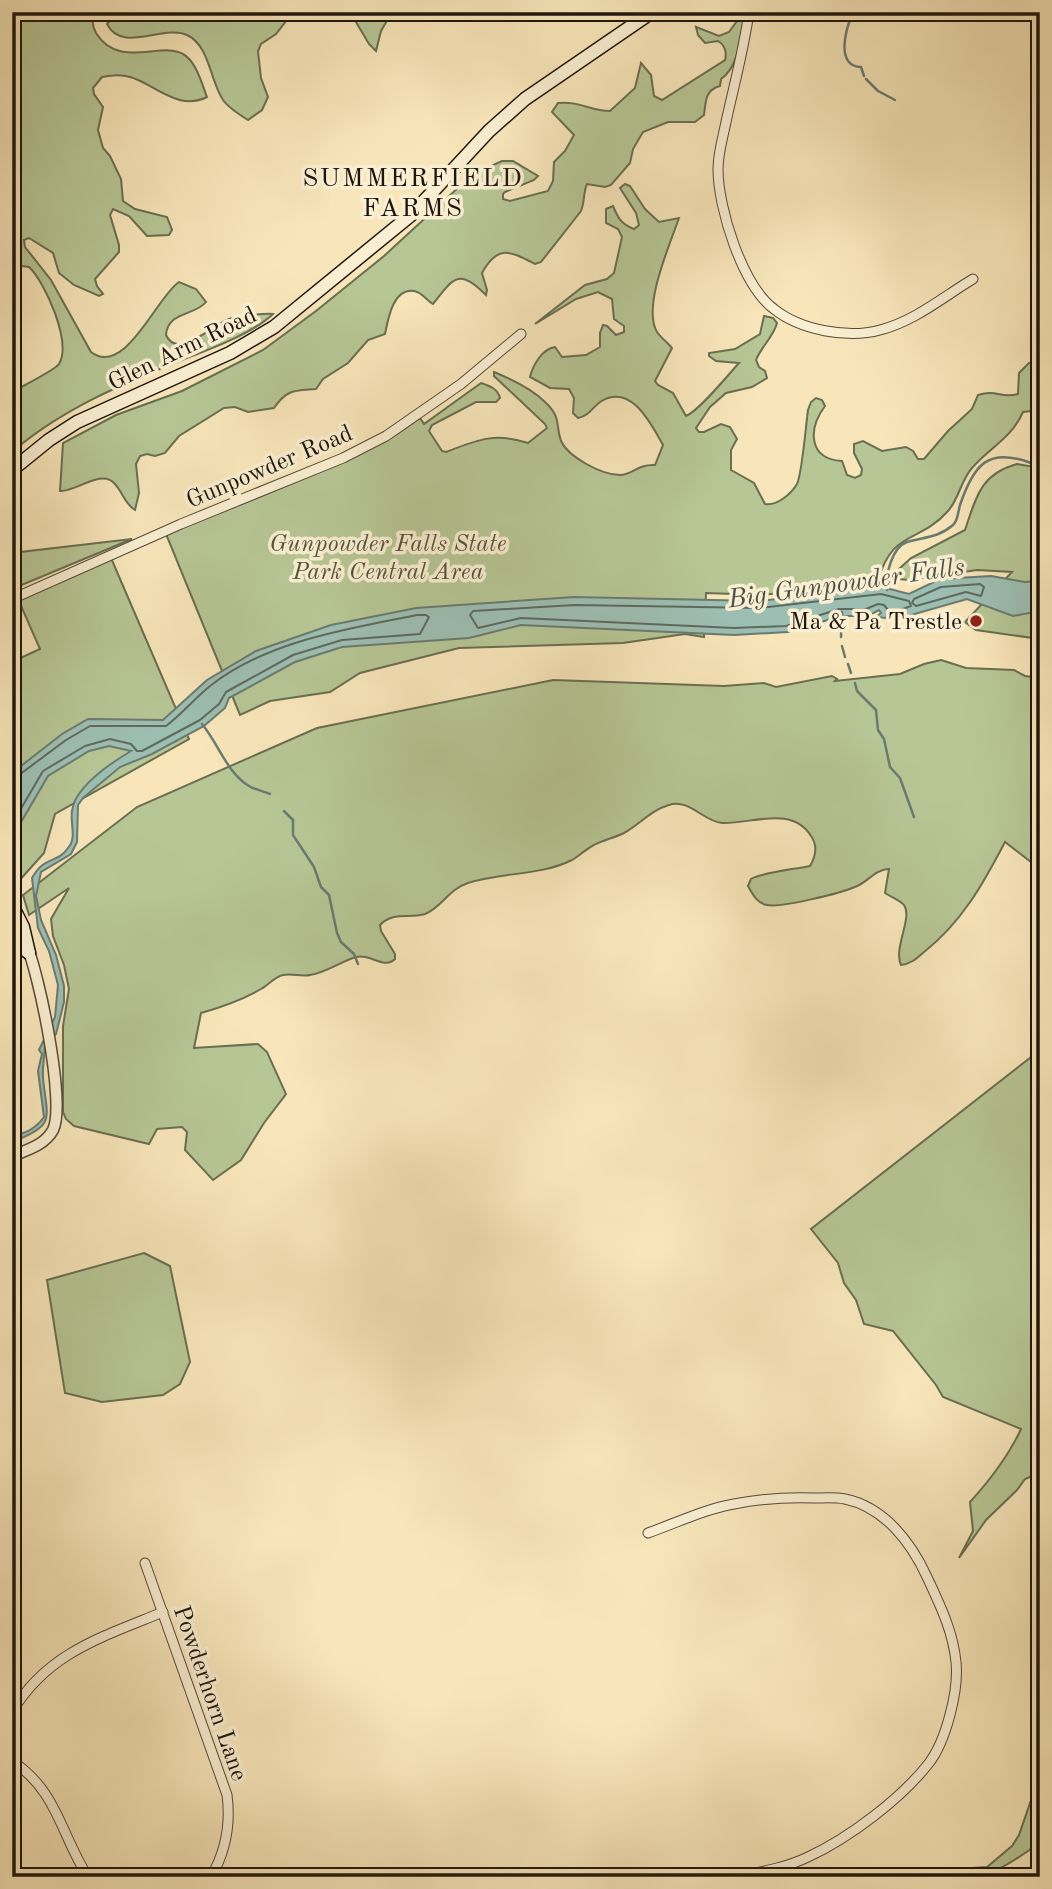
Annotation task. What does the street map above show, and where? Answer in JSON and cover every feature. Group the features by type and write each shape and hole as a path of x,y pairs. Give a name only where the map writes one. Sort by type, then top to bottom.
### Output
{"main road":[{"name":"Glen Arm Road","path":"12,470 49,440 77,422 230,353 274,327 411,215 489,131 524,99 652,12"},
{"path":"12,905 23,927 29,953"},
{"path":"12,940 29,953"}],"street":[{"path":"749,12 722,142 718,186 737,254 767,303 785,316 824,331 877,331 914,317 973,279"},
{"name":"Gunpowder Road","path":"12,599 181,524 343,458 386,436 451,392 520,334"},
{"path":"12,928 22,938 29,953 49,1037 56,1119 52,1131 44,1140 12,1156"},
{"path":"648,1533 733,1504 796,1497 844,1499 867,1506 894,1527 924,1570 953,1639 956,1680 954,1697 930,1762 897,1796 863,1822 808,1857 776,1869 736,1877"},
{"name":"Powderhorn Lane","path":"145,1563 227,1796 227,1836 211,1877"},
{"path":"12,1712 36,1679 58,1661 91,1642 163,1612"},
{"path":"12,1761 36,1779 46,1792 88,1877"}],"green space":[{"path":"12,12 95,12 92,23 96,33 105,44 116,50 174,51 188,57 198,73 207,97 196,101 176,99 139,80 120,75 102,77 93,88 103,107 98,130 103,148 121,179 123,201 135,209 167,217 172,230 169,235 147,236 129,216 113,209 110,215 119,252 95,279 103,294 99,296 74,285 59,273 53,253 29,238 24,240 25,247 51,280 91,352 104,357 116,354 128,345 179,282 196,289 206,302 172,322 166,335 171,342 187,343 233,318 273,314 254,328 230,340 137,378 72,410 12,452 12,392 59,364 62,342 49,298 35,275 29,267 22,266 12,272"},
{"path":"156,12 329,12 287,20 276,34 261,44 258,51 261,78 268,97 262,110 248,120 223,100 205,55 195,40 178,33 123,37 114,33 107,24 113,17 136,17"},
{"path":"350,12 392,12 381,31 376,51 369,44"},
{"path":"740,17 744,20 735,60 721,79 720,86 709,93 704,115 695,122 668,122 643,132 633,149 630,163 611,185 605,187 587,184 581,211 541,262 535,264 511,253 499,254 482,273 486,295 463,279 457,279 446,287 433,304 414,291 401,294 393,306 385,334 368,340 348,363 323,379 316,389 292,392 283,397 274,408 248,412 235,407 224,408 179,436 165,453 140,456 136,464 139,493 135,510 109,479 102,478 60,491 63,443 116,415 182,391 263,350 384,256 473,174 502,161 513,161 538,176 505,192 503,199 510,201 548,191 553,181 554,162 565,151 574,135 552,112 558,103 573,103 610,111 635,88 641,63 651,75 654,96 662,100 725,60 726,52 722,45 718,41 705,43 698,35 696,27 719,36 729,32"},
{"name":"Gunpowder Falls State Park Central Area","path":"625,184 630,186 645,209 659,222 679,218 655,292 653,321 657,332 672,348 655,381 673,393 686,416 705,400 739,363 716,361 709,353 735,349 760,334 764,316 773,318 777,323 756,360 767,378 752,387 726,393 710,407 696,428 699,432 704,432 721,424 730,427 737,439 731,450 731,470 754,483 765,504 783,499 797,484 808,410 816,398 822,400 825,406 819,415 814,433 817,449 831,459 842,461 847,475 855,478 861,475 862,469 854,453 854,444 863,441 882,451 906,447 913,451 918,459 924,459 972,409 978,395 1018,394 1019,373 1029,363 1035,363 1040,378 1040,410 1023,412 1006,436 968,473 948,511 927,529 899,545 884,564 878,581 873,584 761,595 706,593 704,637 685,634 623,643 459,648 360,673 330,692 270,701 240,715 166,534 370,448 420,418 424,424 481,383 495,390 500,398 496,402 476,402 432,425 429,431 442,451 496,438 528,443 547,428 494,376 494,372 528,389 545,402 556,417 561,441 586,464 620,475 655,465 663,445 646,417 630,401 611,397 578,418 573,413 574,398 569,389 550,388 530,377 539,358 550,348 555,347 562,357 586,355 600,347 603,325 616,335 624,332 624,326 614,319 612,299 598,292 576,299 535,324 585,285 607,279 614,273 622,237 618,229 606,223 606,209 613,206 620,220 634,229 639,225 636,213 620,188"},
{"path":"1017,464 1040,468 1040,639 976,630 965,622 1012,572 977,570 900,579 899,569 911,558 965,530 981,489 987,481 1005,468"},
{"path":"132,539 12,589 12,553"},
{"path":"111,558 189,739 55,814 44,853 18,882 12,866 12,662 40,649 18,599"},
{"path":"941,660 966,668 1014,670 1025,676 1040,678 1040,869 1005,842 961,915 911,962 901,965 899,958 906,911 902,903 885,893 889,869 879,871 859,885 837,893 797,902 767,905 758,900 748,886 751,879 810,866 815,847 811,836 803,827 793,821 771,818 734,823 715,822 690,807 669,805 656,810 624,833 597,843 560,865 468,883 425,914 390,918 380,925 395,954 395,959 391,962 361,956 316,974 283,975 247,997 201,1013 194,1048 258,1044 267,1052 286,1094 241,1160 213,1180 185,1150 187,1132 182,1127 157,1129 149,1144 74,1126 66,1119 63,1112 63,1026 69,989 64,965 53,936 51,919 69,888 29,915 23,895 137,807 317,728 553,680 724,686 764,683 776,687 832,676 837,679 835,681 900,674"},
{"path":"1040,1050 1040,1473 1025,1479 986,1520 959,1558 973,1531 970,1502 998,1467 1021,1429 943,1397 893,1331 864,1324 856,1300 844,1283 838,1263 811,1229"},
{"path":"144,1253 170,1266 190,1362 180,1384 163,1395 102,1402 65,1393 47,1280"},
{"path":"1036,1739 1040,1743 1040,1791 1036,1809 1040,1813 1040,1821 1033,1829 1031,1849 1010,1863 985,1874 950,1877 958,1869 987,1867 1012,1846 1019,1835 1039,1777"}],"water":[{"path":"991,576 1025,582 1040,581 1040,611 1013,616 967,599 897,619 876,617 881,613 879,610 868,616 841,616 788,632 734,635 521,625 469,638 342,647 295,662 229,698 225,708 204,726 152,754 120,767 83,798 78,805 77,842 71,854 41,872 36,896 41,920 56,955 64,986 64,1002 56,1034 45,1044 43,1074 46,1119 36,1131 12,1142 12,1135 30,1130 44,1117 38,1071 42,1054 39,1050 55,1017 58,985 49,951 38,928 32,878 42,866 64,853 71,844 72,811 87,784 131,751 109,746 89,751 48,776 12,842 12,773 62,734 88,719 163,720 207,680 256,651 331,625 416,608 574,597 759,601 882,587 909,594 940,579"}],"waterway":[{"path":"850,12 852,15 845,37 845,54 853,65 861,67 864,76"},
{"path":"866,79 878,91 895,100"},
{"name":"Big Gunpowder Falls","path":"887,590 888,570 897,550 907,542 936,535 953,525 965,491 977,469 993,458 1004,457 1031,463 1040,460"},
{"path":"841,637 842,612"},
{"path":"842,646 845,657"},
{"path":"848,664 851,673"},
{"path":"855,683 857,691 876,710 878,730 884,739 890,767 900,778 914,817"},
{"path":"202,724 235,774 254,789 270,794"},
{"path":"284,811 293,820 293,835 314,867 321,887 329,895 341,942 354,954 358,964"}],"place":[{"name":"Ma & Pa Trestle","path":"976,621"}],"district":[{"name":"SUMMERFIELD FARMS","path":"413,192"}]}
